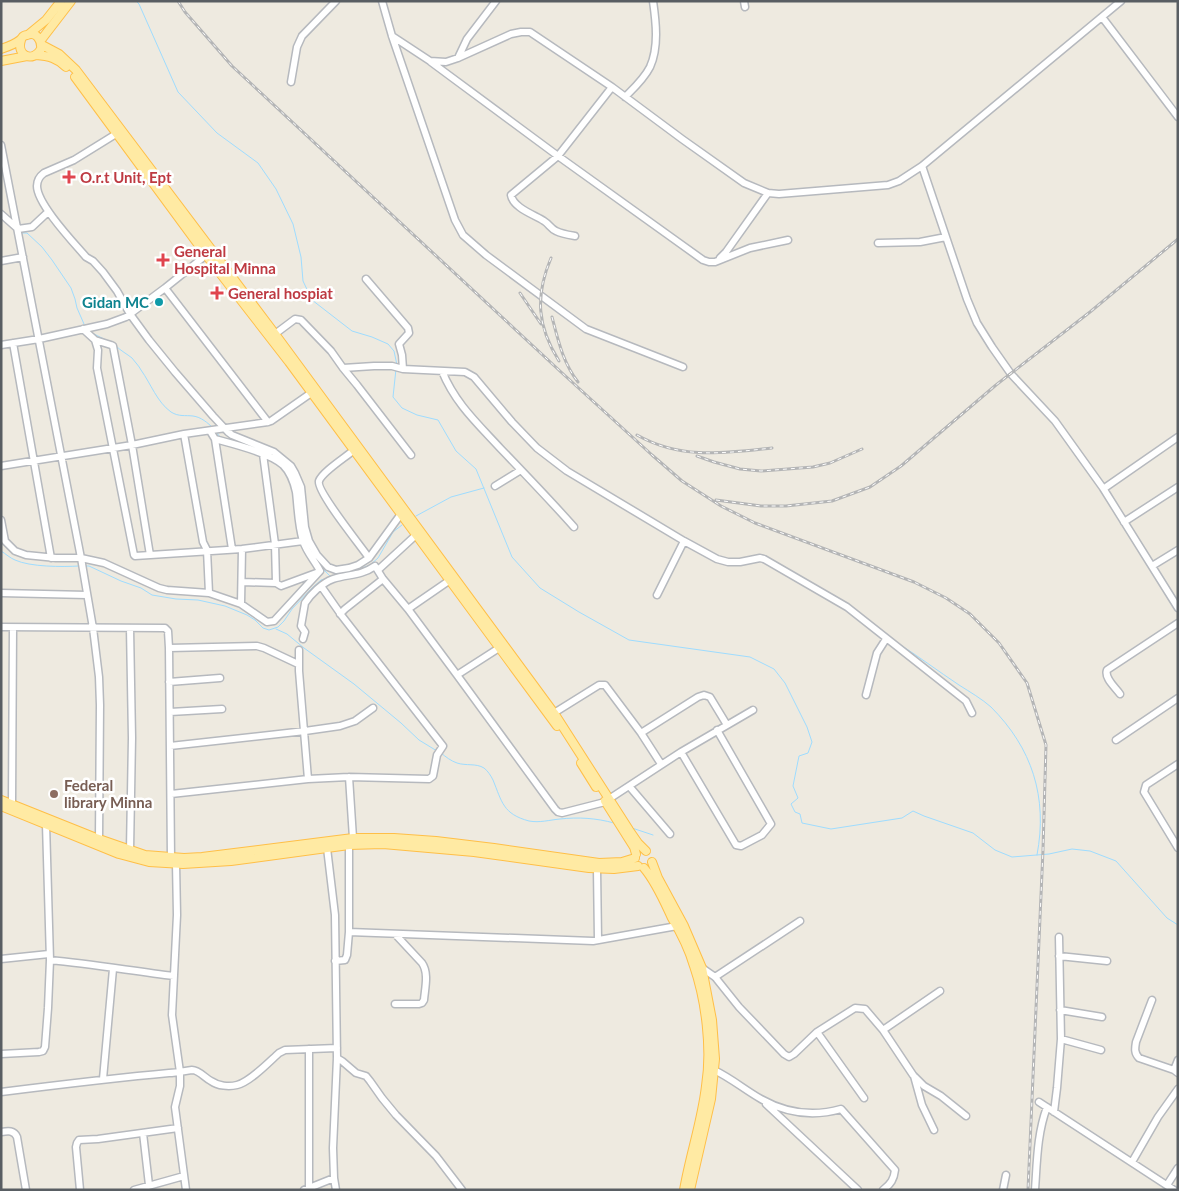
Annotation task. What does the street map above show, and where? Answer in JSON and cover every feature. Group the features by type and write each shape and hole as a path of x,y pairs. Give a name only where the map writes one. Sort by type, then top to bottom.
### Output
{"main road":[{"path":"1,49 29,34 46,20 61,1"},
{"path":"41,42 71,1"},
{"path":"29,34 38,36 41,42 41,49 36,55"},
{"path":"20,40 21,51 27,56"},
{"path":"41,42 59,54 76,70 451,579 565,737 623,826 634,847 638,862 652,879 689,951 698,980 705,1015 708,1049 707,1084 684,1190"},
{"path":"1,61 36,55 56,59 66,67 209,253 275,334 354,450 416,535 554,713 607,801"},
{"path":"1,800 130,850 173,861 394,838 494,848 599,863 638,862 649,867 652,862"},
{"path":"1,806 118,854 149,862 231,861 327,848 351,842 436,848 598,869 614,869 638,862"},
{"path":"623,826 651,854 658,878 687,933 702,968 712,1020 714,1070 708,1113 690,1190"},
{"path":"638,862 640,851 646,851"}],"street":[{"path":"291,82 297,47 302,36 336,1"},
{"path":"382,1 392,36 455,220 463,235 493,261 586,329 683,367"},
{"path":"458,58 467,39 496,1"},
{"path":"625,97 650,67 656,36 653,1"},
{"path":"430,61 446,62 511,34 530,32 625,97 744,183 768,193 779,194 888,185 922,166 1121,1"},
{"path":"1102,17 1178,118"},
{"path":"392,36 430,61 703,260 715,262 750,248 788,240"},
{"path":"575,236 553,229 546,222 530,214 511,198 533,176 558,156 612,88"},
{"path":"116,134 74,160 41,175 38,179 38,193 48,212 86,257 93,261 103,272 117,291 130,314 175,372 223,428 232,435 274,452 291,466 296,473 301,487 309,540 328,567 336,570 349,568 369,558 401,514"},
{"path":"1,145 94,628 100,705 99,839"},
{"path":"922,166 967,299 978,323 1011,374 1055,421 1103,488 1178,608"},
{"path":"715,262 726,252 768,193"},
{"path":"1,214 18,229 32,227 48,212"},
{"path":"878,243 920,242 946,237"},
{"path":"1,345 107,324 126,317 209,253"},
{"path":"1,261 23,257"},
{"path":"366,279 408,328 409,333 398,346 402,355 402,368"},
{"path":"165,288 268,422"},
{"path":"275,334 295,319 301,320 331,350 411,454"},
{"path":"83,329 96,340 113,346 150,554"},
{"path":"96,340 98,350 97,368 114,447 133,554 136,556 207,550 232,550 303,541"},
{"path":"13,343 51,558"},
{"path":"343,368 392,366 465,372 474,377 537,448 567,471 717,559 728,562 764,559 847,607 966,701 972,713"},
{"path":"442,371 460,405 574,526"},
{"path":"1,466 132,445 184,434 268,422 313,391"},
{"path":"211,430 215,439 232,550"},
{"path":"184,434 203,542 207,550 209,593"},
{"path":"1103,488 1178,437"},
{"path":"215,439 263,454 282,464 294,484 303,541 320,571"},
{"path":"354,450 325,472 319,484 329,504 369,558"},
{"path":"263,454 275,544 276,583"},
{"path":"495,486 521,470"},
{"path":"1124,522 1178,487"},
{"path":"1,520 5,541 15,551 26,555 104,563 167,590 209,593 241,604 267,622 274,621 320,571"},
{"path":"378,570 416,535"},
{"path":"657,595 684,541"},
{"path":"241,604 242,548"},
{"path":"1152,566 1178,550"},
{"path":"303,639 305,632 302,626 304,602 321,586 333,579 362,573 375,566 558,812 562,813 607,801 680,752 753,710"},
{"path":"242,582 276,583 282,586 320,571"},
{"path":"340,614 383,579"},
{"path":"408,609 451,579"},
{"path":"170,794 308,779 349,777 429,779 433,776 438,755 443,748 438,739 340,614 321,586"},
{"path":"1,593 87,594"},
{"path":"1120,694 1107,677 1107,670 1178,623"},
{"path":"1,627 165,628 168,631 170,794 177,915 172,1015 180,1072 180,1086 176,1102 186,1190"},
{"path":"12,804 13,628"},
{"path":"130,628 132,738 130,850"},
{"path":"866,696 877,653 886,639"},
{"path":"169,648 256,646 298,664"},
{"path":"457,676 499,648"},
{"path":"299,650 298,664 308,779"},
{"path":"169,682 220,678"},
{"path":"554,713 599,685 605,685 641,733 661,764"},
{"path":"641,733 704,695 710,697 727,725"},
{"path":"1116,740 1178,698"},
{"path":"170,746 349,724 373,708"},
{"path":"170,712 222,709"},
{"path":"680,752 736,844 741,846 760,836 771,824 717,730"},
{"path":"1178,764 1146,786 1144,792 1178,848"},
{"path":"335,961 345,960 346,958 349,932 351,842 349,777"},
{"path":"629,786 670,834"},
{"path":"1,1054 43,1051 45,1047 49,957 46,824"},
{"path":"327,848 334,906 338,1058 333,1148 336,1190"},
{"path":"598,869 598,940"},
{"path":"715,977 800,921"},
{"path":"349,932 598,940 677,926"},
{"path":"395,934 422,963 426,975 424,1000 422,1003 395,1004"},
{"path":"1054,1112 1061,1039 1059,937"},
{"path":"1059,956 1107,961"},
{"path":"1,959 49,957 174,976"},
{"path":"103,1079 113,968"},
{"path":"702,968 715,977 739,1007 784,1054 789,1056 794,1054 817,1032 855,1008 865,1009 883,1030 913,1075 924,1086 941,1096 966,1116"},
{"path":"883,1030 940,991"},
{"path":"1152,1000 1136,1042 1136,1053 1139,1058 1176,1072 1178,1060"},
{"path":"1060,1010 1102,1017"},
{"path":"817,1032 864,1098"},
{"path":"1061,1039 1101,1050"},
{"path":"1,1092 193,1070 220,1085 238,1085 245,1082 285,1050 337,1048"},
{"path":"309,1049 306,1189 334,1178"},
{"path":"338,1058 356,1072 366,1076 386,1104 436,1156 462,1190"},
{"path":"714,1070 772,1105 793,1112 829,1112 840,1109 895,1170 894,1178 884,1190"},
{"path":"913,1075 922,1106 934,1130"},
{"path":"1132,1162 1158,1117 1178,1089"},
{"path":"760,1098 858,1190"},
{"path":"1039,1102 1174,1190"},
{"path":"1035,1190 1039,1136 1047,1107"},
{"path":"80,1190 76,1147 79,1140 178,1128"},
{"path":"1,1132 13,1132 17,1137 26,1190"},
{"path":"143,1133 149,1185"},
{"path":"1167,1185 1178,1168"},
{"path":"1003,1190 1006,1175"},
{"path":"134,1190 184,1176"}],"waterway":[{"path":"136,1 178,92 217,133 258,163 276,189 293,224 301,257 303,281 312,300 352,331 388,344 394,351 397,365"},
{"path":"22,233 27,233 52,260 71,288 84,324"},
{"path":"92,333 106,340"},
{"path":"116,346 137,364 166,408 177,415 199,418 213,428"},
{"path":"396,369 393,397 402,408 417,415 438,420 456,451 476,469 512,557 540,588 629,640 750,657 774,669 785,683 807,727 812,742 808,753 799,756 793,786 798,798 791,804 795,812 800,814 802,823 831,829 902,818 913,811 973,833 995,850 1012,857 1049,854 1072,849 1090,851 1116,861 1167,918 1178,925"},
{"path":"217,433 220,437 224,438"},
{"path":"416,516 451,497 484,488"},
{"path":"352,572 370,565 378,558 393,532 402,525"},
{"path":"1,551 13,559 29,564 79,566"},
{"path":"86,566 141,588 152,595 198,600 225,606 247,615 263,628 269,630 278,627 312,588 321,580 328,578"},
{"path":"321,567 331,577"},
{"path":"276,629 287,634 354,684 419,740 437,751"},
{"path":"896,642 980,698 991,707 1017,739 1034,775 1038,793 1040,834 1037,855"},
{"path":"441,753 457,763 484,768 492,778 501,801 509,811 520,818 537,822 567,818 587,818 614,823"},
{"path":"632,828 653,835"}],"railway":[{"path":"178,1 185,12 232,66 561,372 682,481 721,506 755,523 914,582 946,598 970,614 999,643 1027,683 1046,745 1028,1190"},
{"path":"716,500 761,506 786,506 832,501 870,487 901,466 996,385 1090,312 1178,239"},
{"path":"551,258 542,285 541,311 546,335 559,361"},
{"path":"520,293 541,324"},
{"path":"552,317 565,359 578,382"},
{"path":"637,435 670,448 703,453 772,448"},
{"path":"697,456 740,469 761,471 813,467 830,463 862,449"}],"place":[{"name":"O.r.t Unit, Ept","path":"69,177"},
{"name":"General Hospital Minna","path":"163,260"},
{"name":"General hospiat","path":"217,293"},
{"name":"Gidan MC","path":"159,302"},
{"name":"Federal library Minna","path":"54,794"}]}
